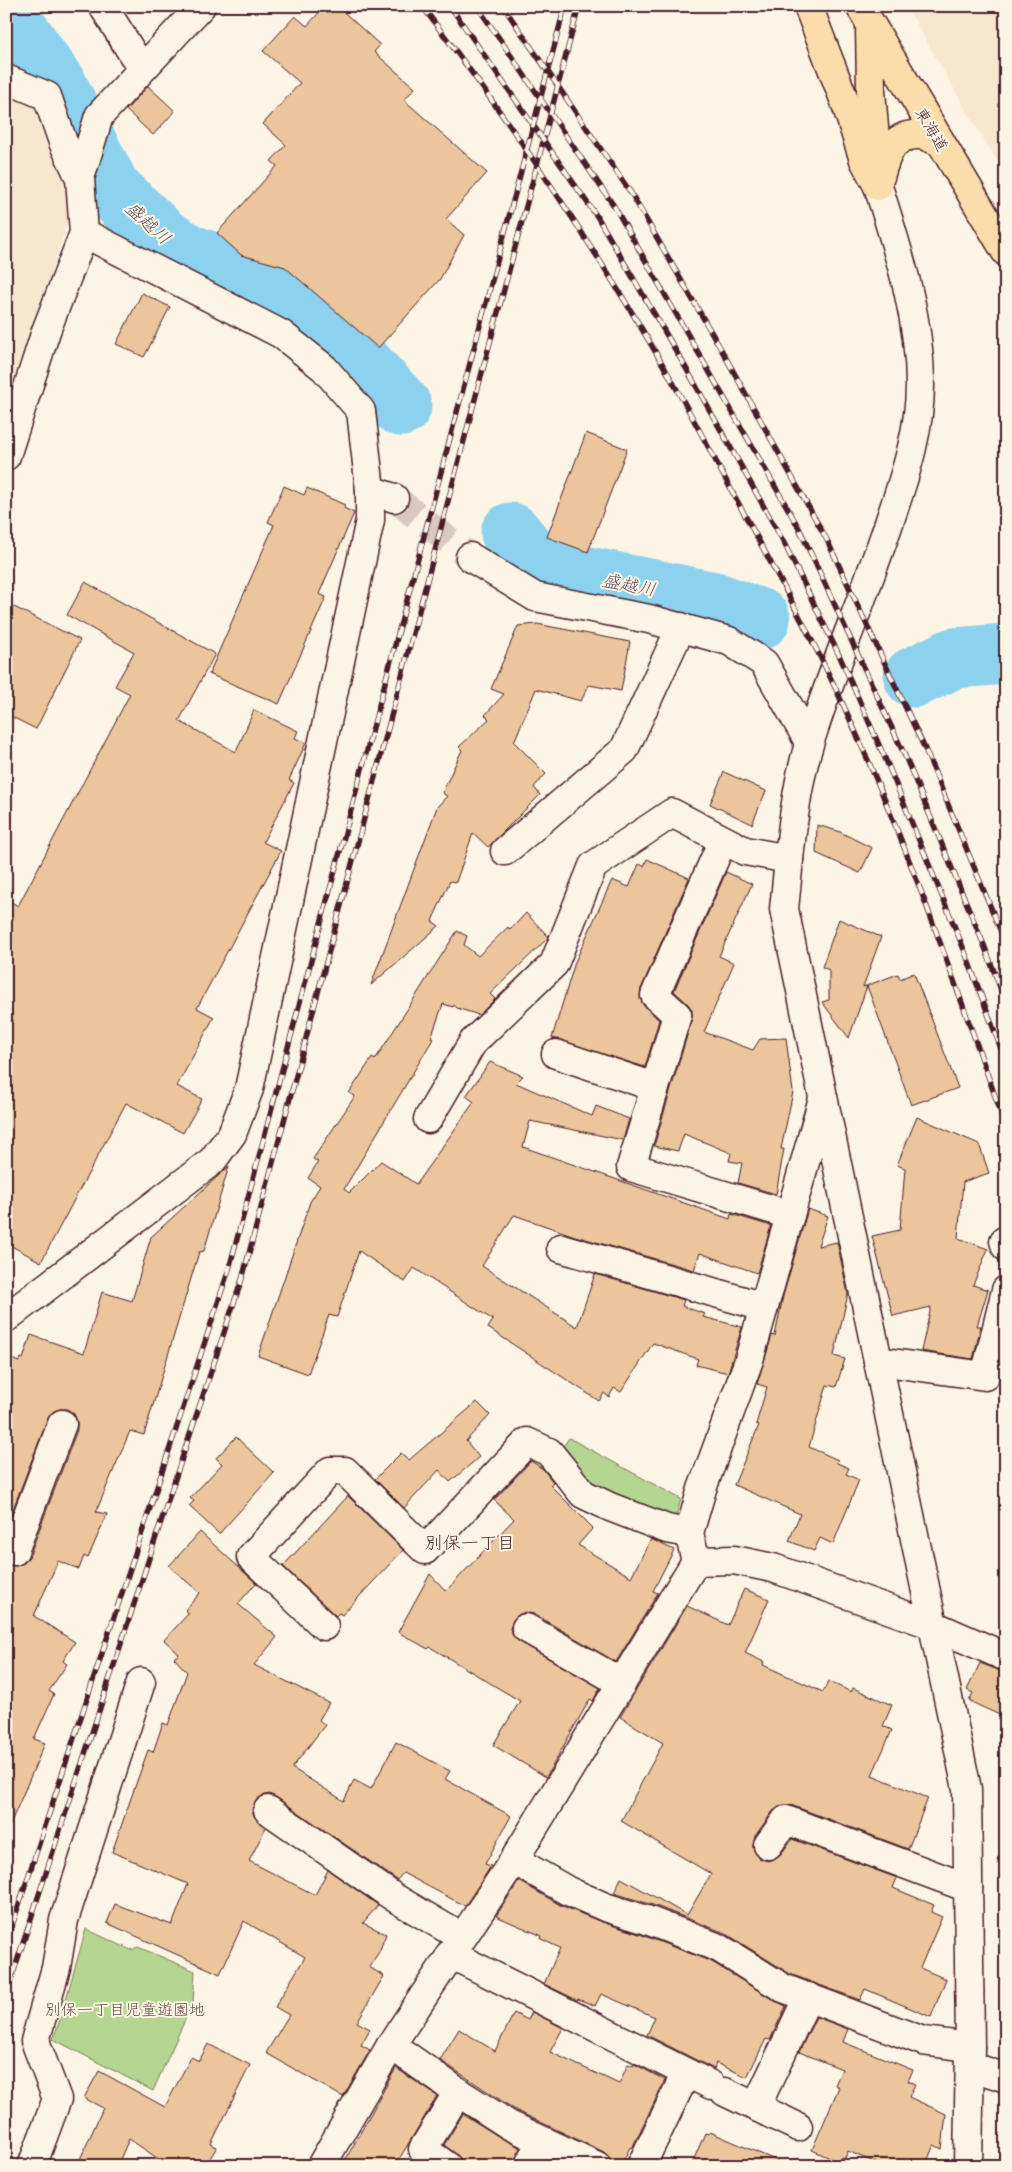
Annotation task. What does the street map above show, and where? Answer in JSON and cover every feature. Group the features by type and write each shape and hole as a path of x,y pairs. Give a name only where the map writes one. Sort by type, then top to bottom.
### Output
{"highway":[{"path":"808,6 847,107 864,160 878,186"},
{"path":"865,15 878,186"},
{"name":"東海道","path":"865,15 1006,252"},
{"path":"878,186 888,151 901,139 920,135 940,142"}],"street":[{"path":"103,6 142,69"},
{"path":"6,456 46,331 84,233 81,176 99,116 201,6"},
{"path":"6,79 46,96 63,142 81,176"},
{"path":"878,186 906,278 916,334 920,386 914,437 903,482 887,530 809,742 796,799 784,909 967,1789 970,2056 968,2166"},
{"path":"6,1318 212,1161 232,1134 249,1090 370,520 382,494 362,411 324,368 281,334 84,233"},
{"path":"470,557 535,597 649,619 728,641 764,663 809,742"},
{"path":"505,851 624,750 681,628"},
{"path":"428,1119 473,1042 554,964 593,866 672,814 746,851 789,859"},
{"path":"723,840 655,995 677,1014 631,1167 790,1215"},
{"path":"556,1054 655,1087"},
{"path":"321,2166 391,2045 514,1860 696,1561 689,1533 702,1489 749,1360 824,1098"},
{"path":"570,1258 764,1307"},
{"path":"878,1362 986,1376 1006,1290"},
{"path":"6,1548 14,1551 62,1424"},
{"path":"324,1626 251,1557 330,1471 345,1471 425,1550 527,1442 549,1452 583,1494 610,1507 667,1529 689,1533"},
{"path":"696,1561 734,1560 773,1568 934,1625 1006,1657"},
{"path":"526,1628 622,1683"},
{"path":"32,2166 57,2099 35,2041 56,1968 64,1920 141,1682"},
{"path":"268,1810 394,1898 456,1946 686,2073 798,2127"},
{"path":"768,1845 786,1820 968,1888"},
{"path":"514,1860 568,1891 605,1907 647,1920 719,1948 783,1988 923,2041 970,2056 1006,2078"},
{"path":"756,2107 808,1997"},
{"path":"391,2045 510,2126 597,2166"},
{"path":"641,2166 686,2073"},
{"path":"448,2166 423,2149 458,2092"},
{"path":"528,2166 543,2142"}],"shaded area":[{"path":"906,6 1006,6 1006,174 973,122"},
{"path":"6,90 41,104 77,183 68,221 6,411"}],"green space":[{"path":"569,1438 681,1499 676,1517 640,1507 595,1487 562,1448"},
{"name":"別保一丁目児童遊園地","path":"86,1929 131,1950 138,1947 195,1971 193,2002 153,2091 53,2039"}],"building":[{"path":"325,6 337,6 380,45 374,52 415,88 404,100 487,173 446,219 464,235 440,279 378,348 285,267 241,255 217,233 277,166 271,161 286,145 263,124 300,83 263,51 295,16 307,26"},
{"path":"148,86 175,111 153,135 126,110"},
{"path":"142,293 170,307 144,357 116,344"},
{"path":"586,433 627,449 588,552 547,537"},
{"path":"284,486 304,495 307,488 345,505 344,508 354,513 319,594 326,597 279,704 209,674 274,525 268,522"},
{"path":"85,582 215,654 179,721 236,752 254,710 298,731 295,738 306,743 289,780 294,783 263,842 281,851 197,1008 214,1017 177,1086 202,1099 183,1133 126,1103 41,1262 6,1243 6,899 18,906 130,694 115,686 134,652 67,615"},
{"path":"6,603 80,640 36,729 6,714"},
{"path":"537,624 630,642 621,691 589,685 581,701 536,689 514,742 546,774 534,787 540,795 488,847 473,833 456,882 450,881 432,921 439,926 371,985 437,807 447,796 442,793 462,750 459,747 489,719 485,715 504,694 491,689 518,626"},
{"path":"724,772 766,791 752,824 710,804"},
{"path":"817,825 838,831 872,848 860,873 816,853"},
{"path":"647,859 689,878 641,989 640,999 644,1006 659,1020 645,1067 552,1038 575,962 612,880 629,887 639,864 644,866"},
{"path":"726,872 752,884 719,956 734,963 704,1032 753,1050 760,1039 786,1038 793,1092 781,1149 784,1149 776,1194 738,1183 742,1163 729,1161 731,1153 684,1134 678,1151 654,1146 692,1019 692,1010 674,991"},
{"path":"526,913 548,938 490,994 495,999 479,1015 457,1008 454,1005 453,1007 443,1004 431,1038 433,1039 344,1189 349,1193 381,1161 416,1184 474,1102 466,1096 490,1062 523,1076 516,1083 592,1116 596,1106 629,1119 623,1140 530,1121 523,1147 730,1219 731,1214 771,1226 757,1273 700,1253 694,1270 575,1236 514,1215 482,1266 577,1327 595,1274 684,1300 682,1306 705,1314 703,1317 742,1327 728,1373 696,1365 698,1359 653,1343 621,1392 614,1388 609,1397 604,1393 599,1401 488,1328 493,1320 414,1268 405,1282 359,1251 337,1317 329,1315 308,1374 258,1356 310,1202 320,1186 308,1178 318,1162 313,1159 355,1096 349,1093 372,1058 375,1060 457,931 467,936 464,945 478,956 508,927 509,929 514,926"},
{"path":"839,919 881,937 863,987 898,974 900,979 914,973 958,1088 911,1105 867,986 849,1038 822,1002 829,1000 829,970 822,967"},
{"path":"917,1117 979,1144 989,1173 963,1182 958,1238 988,1249 973,1285 988,1290 977,1326 981,1326 973,1359 921,1351 931,1307 893,1316 872,1236 900,1230 905,1168 897,1165"},
{"path":"229,1166 204,1251 199,1252 144,1435 130,1431 96,1512 107,1514 88,1558 84,1556 79,1569 58,1561 34,1616 75,1642 63,1661 67,1664 49,1691 54,1694 34,1739 45,1743 6,1834 6,1565 17,1566 24,1563 29,1557 77,1430 77,1422 74,1414 67,1409 53,1412 48,1418 6,1527 6,1357 19,1362 21,1358 23,1359 31,1335 84,1353 102,1292 132,1301 151,1237"},
{"path":"808,1209 828,1216 818,1246 837,1242 848,1294 834,1356 845,1359 836,1387 827,1385 809,1447 838,1460 837,1463 849,1468 846,1474 859,1480 833,1544 820,1538 814,1551 789,1541 800,1514 734,1485 759,1425 756,1424 767,1387 757,1384 772,1335 775,1336 783,1296"},
{"path":"477,1402 490,1415 466,1441 479,1457 450,1482 439,1470 404,1508 375,1479 401,1453 409,1460"},
{"path":"236,1437 274,1473 219,1534 189,1506 194,1501 190,1498 222,1464 216,1458"},
{"path":"531,1461 543,1469 553,1482 550,1485 593,1528 578,1545 631,1577 651,1539 674,1550 653,1591 658,1593 616,1662 534,1614 525,1612 513,1620 510,1629 518,1641 600,1688 593,1701 590,1699 546,1777 493,1745 520,1701 430,1647 428,1649 398,1632 430,1574 446,1591 514,1519 494,1500"},
{"path":"348,1496 403,1550 342,1615 339,1613 336,1616 283,1566"},
{"path":"200,1532 256,1583 238,1604 277,1637 254,1665 329,1703 319,1720 325,1725 292,1768 344,1801 354,1780 371,1789 396,1742 450,1771 445,1779 511,1816 485,1864 491,1866 465,1906 403,1873 397,1880 276,1797 269,1794 262,1796 255,1802 252,1809 254,1816 266,1827 249,1861 315,1895 328,1870 378,1905 363,1923 386,1934 379,1952 369,1967 384,1976 357,2022 370,2029 361,2045 370,2050 343,2097 266,2053 289,2015 275,2007 305,1957 244,1921 220,1974 107,1923 115,1904 172,1925 188,1884 112,1852 148,1750 153,1752 163,1723 168,1725 187,1672 174,1658 179,1654 164,1640 189,1613 185,1610 200,1593 169,1566"},
{"path":"744,1589 769,1599 745,1653 764,1662 763,1665 823,1692 828,1681 851,1692 853,1688 892,1705 883,1726 892,1730 872,1775 928,1798 908,1849 791,1805 782,1805 773,1811 755,1836 753,1843 754,1851 759,1858 767,1861 774,1859 781,1854 792,1839 897,1878 893,1888 934,1905 931,1912 942,1917 920,1968 946,1979 931,2017 865,1989 860,2000 790,1974 725,1933 653,1905 614,1893 621,1878 687,1915 711,1874 621,1821 663,1743 620,1717 687,1606 728,1625"},
{"path":"980,1663 1006,1673 1006,1718 969,1701 973,1693 967,1690"},
{"path":"519,1881 560,1905 712,1962 786,2006 770,2040 766,2039 747,2077 716,2063 714,2069 647,2035 655,2017 601,1994 595,2006 577,2000 544,1984 560,1948 541,1939 542,1936 496,1916"},
{"path":"532,2012 563,2028 550,2052 619,2084 628,2064 633,2066 634,2064 665,2080 632,2148 630,2147 621,2166 612,2162 604,2152 517,2111 440,2060 459,2029 495,2051 514,2013 528,2020"},
{"path":"816,2017 848,2029 843,2042 913,2070 908,2081 915,2084 909,2097 946,2114 942,2149 934,2145 925,2166 883,2166 848,2151 845,2158 842,2157 839,2162 812,2150 839,2087 835,2085 842,2069 799,2052"},
{"path":"208,2044 250,2065 211,2144 217,2147 205,2166 169,2166 129,2139 117,2166 77,2166 103,2108 84,2098 99,2071 165,2107 191,2057 199,2061"},
{"path":"396,2068 437,2096 395,2166 342,2166"},
{"path":"463,2114 521,2148 512,2166 462,2166 461,2159 444,2145"},
{"path":"710,2132 789,2166 691,2166 705,2133 709,2134"}],"waterway":[{"name":"盛越川","path":"6,12 57,86 110,188 162,238 188,254 257,279 312,316 355,356 401,406"},
{"name":"盛越川","path":"511,533 536,564 547,569 714,602 760,619"},
{"name":"盛越川","path":"914,677 954,658 1006,654"}],"tunnel":[{"path":"394,498 470,557"}],"railway":[{"path":"422,6 521,141 613,281 678,392 797,611 832,681 881,790 946,958 1006,1127"},
{"path":"450,6 598,218 686,368 782,539 840,657 888,765 965,952 1006,1062"},
{"path":"477,6 614,206 799,528 905,756 984,945 1006,1003"},
{"path":"503,6 631,193 721,349 827,540 925,749 1006,944"},
{"path":"6,1944 229,1269 565,6"},
{"path":"6,1995 243,1276 579,6"}],"district":[{"name":"別保一丁目","path":"470,1543"}]}
